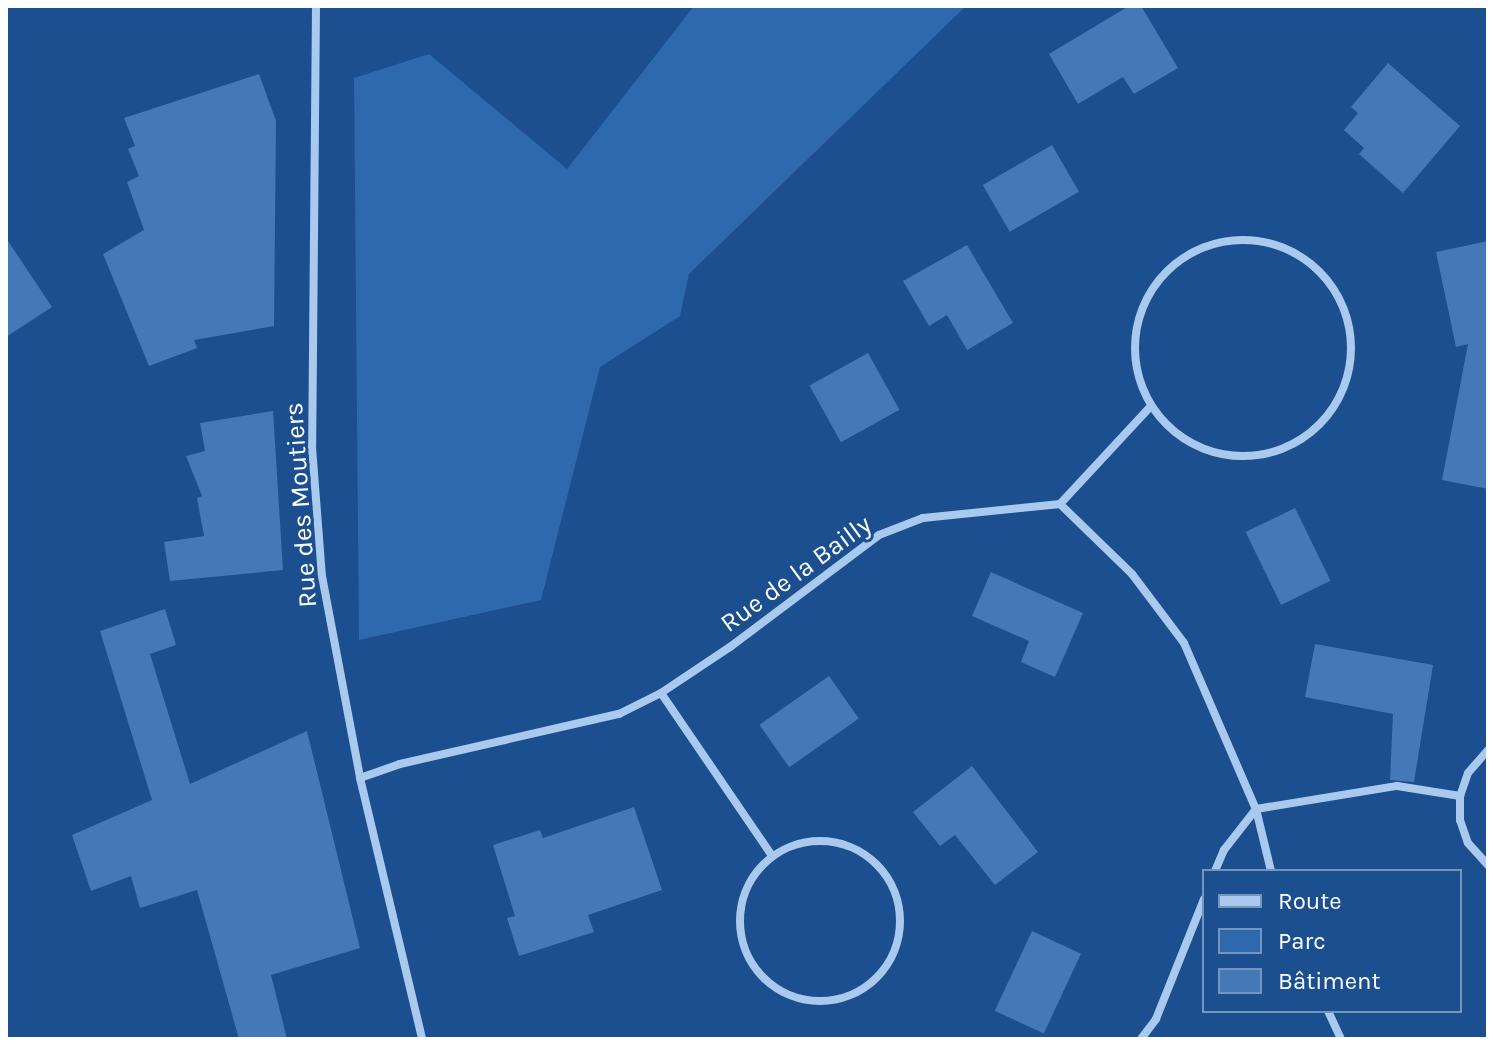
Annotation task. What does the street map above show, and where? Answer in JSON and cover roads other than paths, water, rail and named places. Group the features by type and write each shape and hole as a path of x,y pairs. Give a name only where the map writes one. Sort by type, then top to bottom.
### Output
{"street":[{"name":"Rue des Moutiers","path":"316,6 312,447 322,576 360,778 422,1039"},
{"path":"1238,239 1276,244 1309,262 1335,290 1348,321 1351,343 1344,388 1327,417 1301,440 1270,453 1236,456 1214,451 1174,431 1151,406 1136,371 1135,333 1146,298 1169,268 1201,247 1238,239"},
{"path":"1151,406 1060,504 1132,574 1184,643 1256,809 1271,869"},
{"name":"Rue de la Bailly","path":"360,778 400,764 619,714 661,693 730,647 879,535 923,518 1060,504"},
{"path":"661,693 772,856"},
{"path":"1488,750 1468,773 1460,796 1460,820 1468,843 1488,865"},
{"path":"1216,869 1224,850 1256,809 1397,786 1460,796"},
{"path":"822,840 848,846 871,859 889,879 900,931 893,956 878,978 843,997 804,1000 779,991 759,974 745,951 739,925 753,875 772,856 795,845 822,840"},
{"path":"1141,1039 1156,1019 1202,904"},
{"path":"1329,1013 1341,1039"}]}
